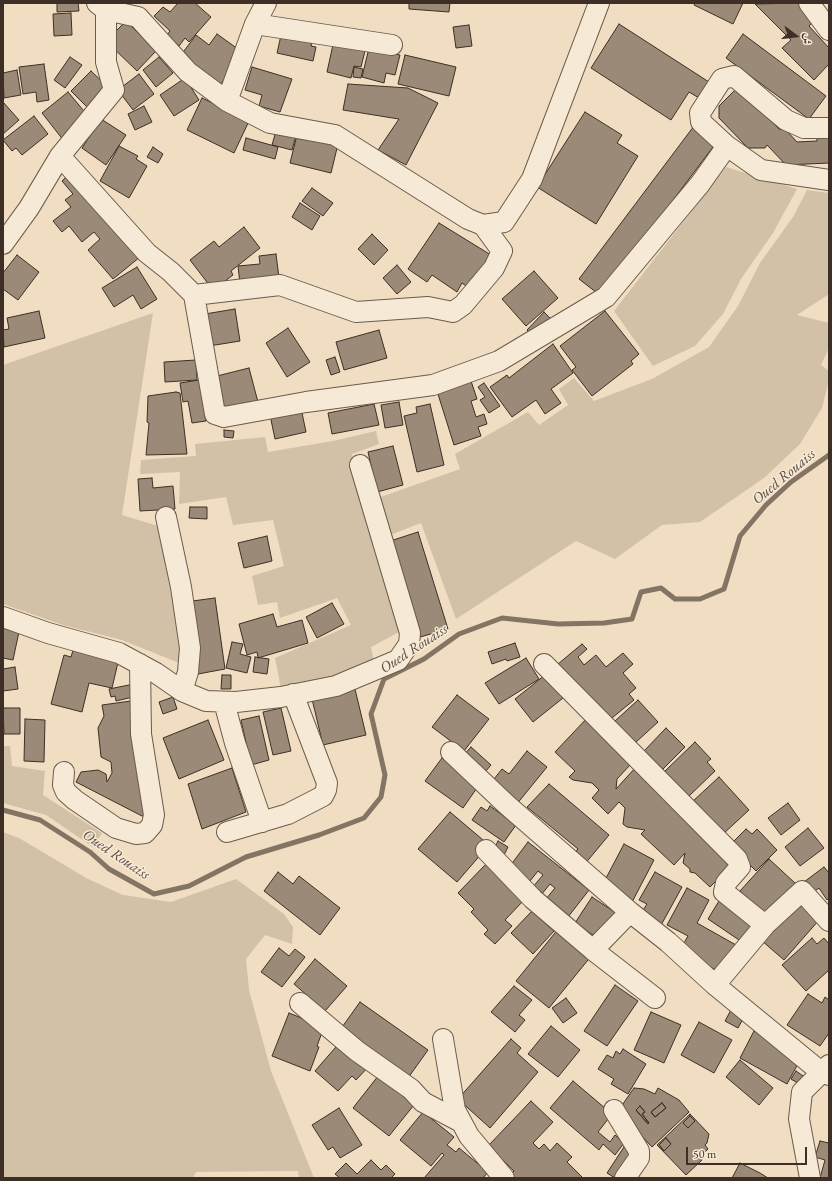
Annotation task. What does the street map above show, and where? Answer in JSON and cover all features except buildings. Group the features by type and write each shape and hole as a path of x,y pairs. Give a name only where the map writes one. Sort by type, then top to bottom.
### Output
{"street":[{"path":"226,101 254,24 266,3"},
{"path":"3,244 29,208 60,156 114,90 106,62 101,7 138,17 188,72 226,101 270,123 335,135 468,219 483,225 504,222 532,179 599,3"},
{"path":"809,3 829,30"},
{"path":"254,24 392,45"},
{"path":"829,128 804,128 786,120 734,76 722,79 700,113 702,122 728,146 761,170 829,180"},
{"path":"60,156 143,248 194,295 215,414 224,417 306,402 433,385 499,361 606,297 700,184 728,146"},
{"path":"194,295 280,286 356,312 428,307 452,312 463,305 494,268 502,251 483,225"},
{"path":"3,617 48,633 119,653 140,664 182,691 206,701 236,702 336,686 398,660 409,644 410,633 360,465"},
{"path":"166,517 182,586 190,648 188,672 182,691"},
{"path":"64,772 63,785 66,792 75,800 116,828 140,834 145,833 152,826 154,815 141,734 140,664"},
{"path":"544,664 737,859 740,868 726,883 724,892 764,925"},
{"path":"227,832 288,814 324,796 327,783 293,694"},
{"path":"224,702 235,743 262,822"},
{"path":"451,752 507,805 630,912 668,942 715,985 826,1071 802,1092 799,1119 810,1178"},
{"path":"486,850 533,898 593,950 655,998"},
{"path":"715,985 764,925 802,891 829,921"},
{"path":"593,950 630,912"},
{"path":"300,1003 357,1051 411,1089 423,1102 461,1122"},
{"path":"443,1039 454,1110 469,1136 504,1178"},
{"path":"614,1110 639,1151 636,1163 625,1178"}],"shaded area":[{"path":"726,167 797,189 773,233 741,279 723,314 695,346 653,366 614,311"},
{"path":"807,190 829,193 829,294 797,315 829,323 829,348 821,365 829,371 829,380 822,408 800,444 764,478 700,522 662,525 615,559 576,541 456,619 421,523 390,535 378,498 460,469 455,454 528,412 539,425 568,405 559,389 574,378 594,401 652,379 709,347 738,306 760,263 793,217"},
{"path":"153,313 122,515 158,526 181,644 179,663 122,640 63,625 3,604 3,365"},
{"path":"376,431 379,444 352,454 366,513 403,630 371,647 374,663 311,683 281,689 275,658 351,625 337,598 280,618 277,602 258,605 252,576 284,566 273,520 233,525 226,497 179,504 180,472 140,474 141,460 196,456 195,444 265,437 268,452 333,441"},
{"path":"3,746 10,746 12,766 45,771 43,795 102,833 93,847 46,815 3,803"},
{"path":"3,832 19,838 88,879 123,895 171,902 236,879 284,914 293,927 292,944 265,935 246,959 249,990 271,1071 314,1178 299,1178 298,1171 196,1172 193,1178 3,1178"}],"waterway":[{"name":"Oued Rouaiss","path":"3,810 40,820 90,852 109,869 154,894 189,886 246,857 319,835 364,818 381,797 385,775 371,714 384,679 424,659 459,634 502,618 558,624 604,623 632,619 641,592 661,588 675,599 700,599 724,589 740,536 766,505 791,482 829,455"}]}
